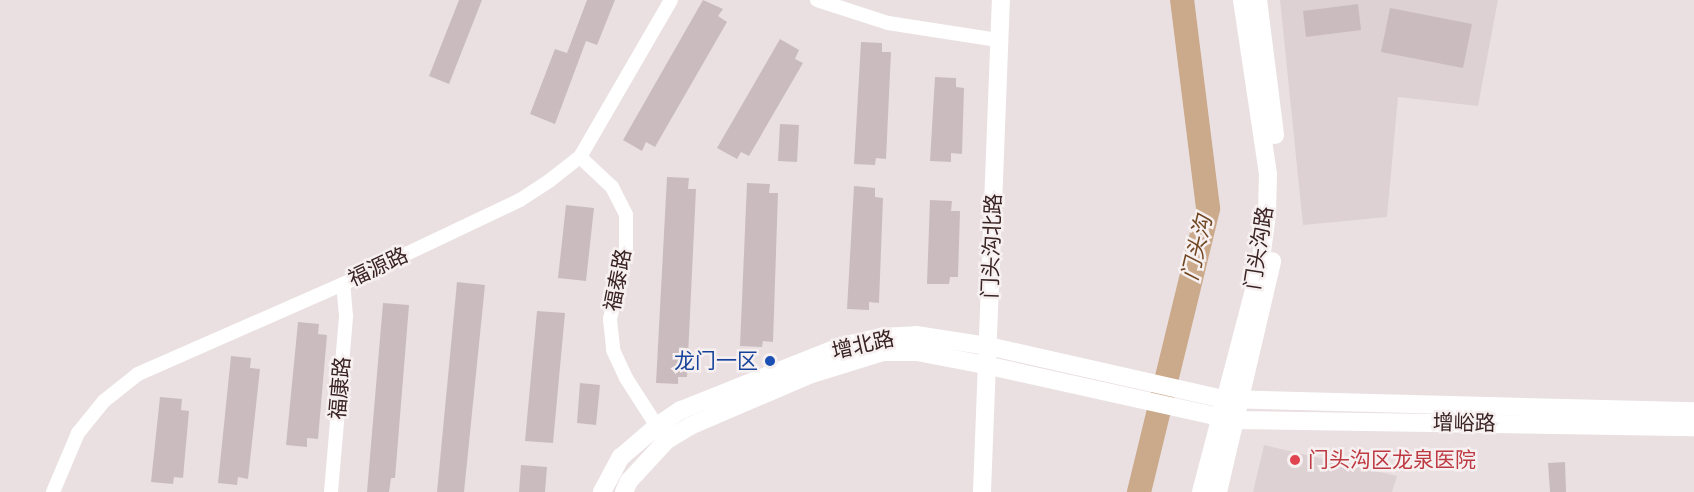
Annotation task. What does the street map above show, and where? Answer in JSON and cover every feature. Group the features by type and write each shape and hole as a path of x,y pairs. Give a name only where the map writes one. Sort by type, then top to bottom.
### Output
{"street":[{"name":"福源路","path":"53,492 78,433 104,401 138,374 343,284 520,200 580,157 671,0"},
{"path":"817,0 888,23 998,40"},
{"name":"门头沟北路","path":"981,492 1001,0"},
{"name":"门头沟路","path":"1201,492 1231,400 1260,267 1267,214 1268,174 1242,0"},
{"name":"门头沟路","path":"1231,400 1269,283 1278,219 1280,176 1258,0"},
{"name":"福泰路","path":"580,157 612,188 626,215 626,247 610,319 613,350 626,378 662,433"},
{"name":"福康路","path":"330,492 346,316 343,284"},
{"name":"增北路","path":"624,492 662,433 681,410 773,372 881,337 916,335 988,346 1231,400"},
{"name":"增北路","path":"602,492 621,457 662,433 690,426 809,375 883,352 917,352 985,365 1226,419"},
{"name":"增峪路","path":"1231,400 1694,411"},
{"name":"门头沟路","path":"1218,492 1226,419"},
{"name":"增峪路","path":"1226,419 1694,427"}],"shaded area":[{"path":"1280,0 1498,0 1478,106 1398,97 1387,217 1303,225"},
{"name":"门头沟区龙泉医院","path":"1264,445 1397,476 1392,492 1253,492"}],"building":[{"path":"459,0 482,0 449,84 429,76"},
{"path":"587,0 615,0 597,45 586,41 555,124 530,114 555,49 567,53"},
{"path":"703,0 723,9 718,16 727,22 655,147 646,142 642,151 623,140"},
{"path":"1358,4 1361,30 1306,37 1303,11"},
{"path":"1390,8 1472,24 1463,68 1381,52"},
{"path":"780,39 799,50 795,59 803,63 749,156 741,152 737,159 717,148"},
{"path":"861,42 882,43 882,52 891,52 886,159 876,158 875,165 854,164"},
{"path":"935,77 956,78 956,87 964,88 962,154 951,153 951,162 930,161"},
{"path":"780,124 799,125 797,162 778,161"},
{"path":"667,177 689,178 688,189 696,189 687,377 678,377 678,384 656,383"},
{"path":"747,183 770,184 769,193 778,193 773,342 763,341 762,347 740,346"},
{"path":"854,186 875,188 875,197 883,198 879,303 869,302 869,310 847,309"},
{"path":"930,200 952,201 951,211 960,211 958,277 950,277 949,284 927,284"},
{"path":"566,205 594,208 586,281 558,278"},
{"path":"457,282 485,285 464,492 437,492"},
{"path":"383,303 409,305 395,478 391,478 389,492 367,492"},
{"path":"537,311 565,313 553,443 525,441"},
{"path":"298,322 319,324 318,334 327,335 318,439 307,438 307,447 286,445"},
{"path":"231,356 251,358 250,368 260,369 248,479 238,477 237,485 218,483"},
{"path":"580,383 600,385 596,425 577,423"},
{"path":"160,397 182,399 181,410 189,411 183,478 174,477 173,484 151,482"},
{"path":"1565,462 1566,492 1550,492 1548,463"},
{"path":"521,465 547,467 545,492 519,492"}],"waterway":[{"name":"门头沟","path":"1139,492 1208,208 1182,0"}],"place":[{"name":"龙门一区","path":"770,361"},
{"name":"门头沟区龙泉医院","path":"1295,460"}]}
